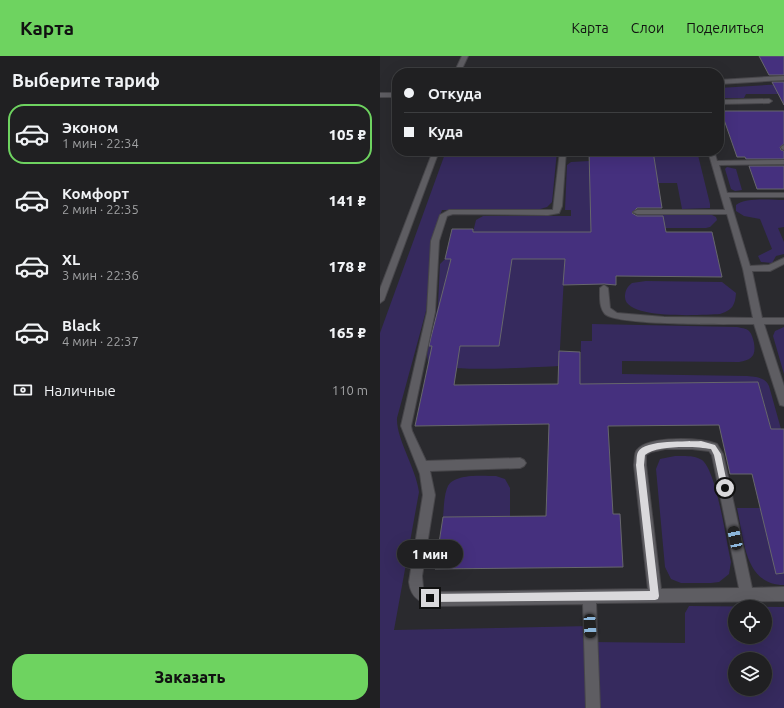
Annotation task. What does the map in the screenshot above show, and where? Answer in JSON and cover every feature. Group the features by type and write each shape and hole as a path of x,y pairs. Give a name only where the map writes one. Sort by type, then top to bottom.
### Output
{"street":[{"path":"459,68 465,56"},
{"path":"724,82 784,78"},
{"path":"380,95 392,95"},
{"path":"724,102 769,102"},
{"path":"380,300 434,156"},
{"path":"563,156 558,206 556,211 548,213 452,212 442,217 435,241 431,312 406,426 426,474 429,495 416,576 416,588 418,593 423,596 439,599 784,594"},
{"path":"712,156 748,269 758,321 784,402"},
{"path":"714,163 784,162"},
{"path":"724,195 784,194"},
{"path":"637,212 730,212"},
{"path":"748,269 770,268 784,261"},
{"path":"604,288 605,308 611,315 616,316 664,320 784,322"},
{"path":"655,596 640,465 641,453 646,449 657,446 701,444 713,447 718,454 747,595"},
{"path":"423,466 520,463"},
{"path":"589,596 593,708"}],"shaded area":[{"path":"784,84 780,96 778,94 746,94 744,98 724,98 724,88"},
{"path":"444,156 557,156 552,202 547,207 537,210 442,210 431,241 426,311 397,418 400,435 414,473 419,492 394,630 590,626 591,642 685,643 685,613 689,606 728,606 728,644 772,644 772,607 784,607 784,708 380,708 380,333"},
{"path":"654,156 698,156 710,208 682,209 677,183 658,183"},
{"path":"589,161 590,195 610,195 612,232 473,232 476,220 483,216 571,216 571,210 565,210 567,165 571,162"},
{"path":"727,167 736,169 742,190 735,191 731,189 725,169"},
{"path":"752,200 784,200 784,227 778,228 784,242 784,254 776,256 772,263 761,262 758,256 772,249 760,219 744,216 736,211 736,205 740,202"},
{"path":"631,215 712,215 716,217 717,220 710,227 706,228 623,228"},
{"path":"445,259 565,259 559,366 468,369 436,366 428,363 427,353 438,306 440,264"},
{"path":"646,281 722,282 736,293 735,301 730,309 720,314 682,315 651,313 637,310 628,304 625,293 632,283"},
{"path":"592,324 737,327 748,330 754,343 754,354 750,359 739,362 622,361 622,374 747,376 760,378 769,386 781,429 771,429 758,382 580,384 581,341 592,341"},
{"path":"784,327 784,374 773,336 775,331"},
{"path":"675,456 699,458 707,467 712,478 731,562 729,574 719,582 681,583 671,579 665,567 656,469 660,459"},
{"path":"470,476 496,476 505,479 510,488 510,516 443,517 446,493 448,486 452,482 463,477"},
{"path":"737,508 760,508 784,547 784,585 771,583 761,577 753,569 744,546"}],"building":[{"path":"759,56 784,56 784,75 769,75"},
{"path":"772,82 784,82 784,105"},
{"path":"724,111 784,111 784,144 780,147 781,150 784,151 784,159 746,159 745,157 737,157 724,120"},
{"path":"589,156 654,156 662,208 637,208 632,213 637,216 663,216 666,232 712,232 722,277 616,276 616,285 563,285 565,259 512,259 499,346 460,346 454,385 558,384 559,351 580,352 580,384 758,382 771,429 784,429 784,573 776,574 752,474 730,474 719,425 608,426 613,514 620,514 623,567 435,569 443,517 546,516 549,424 415,426 432,346 429,346 451,259 445,259 452,229 473,229 473,232 591,232"},
{"path":"749,166 784,166 784,189 757,189"}],"route":[{"path":"430,598 655,596 640,465 641,453 646,449 657,446 701,444 713,447 718,454 725,488"}]}
